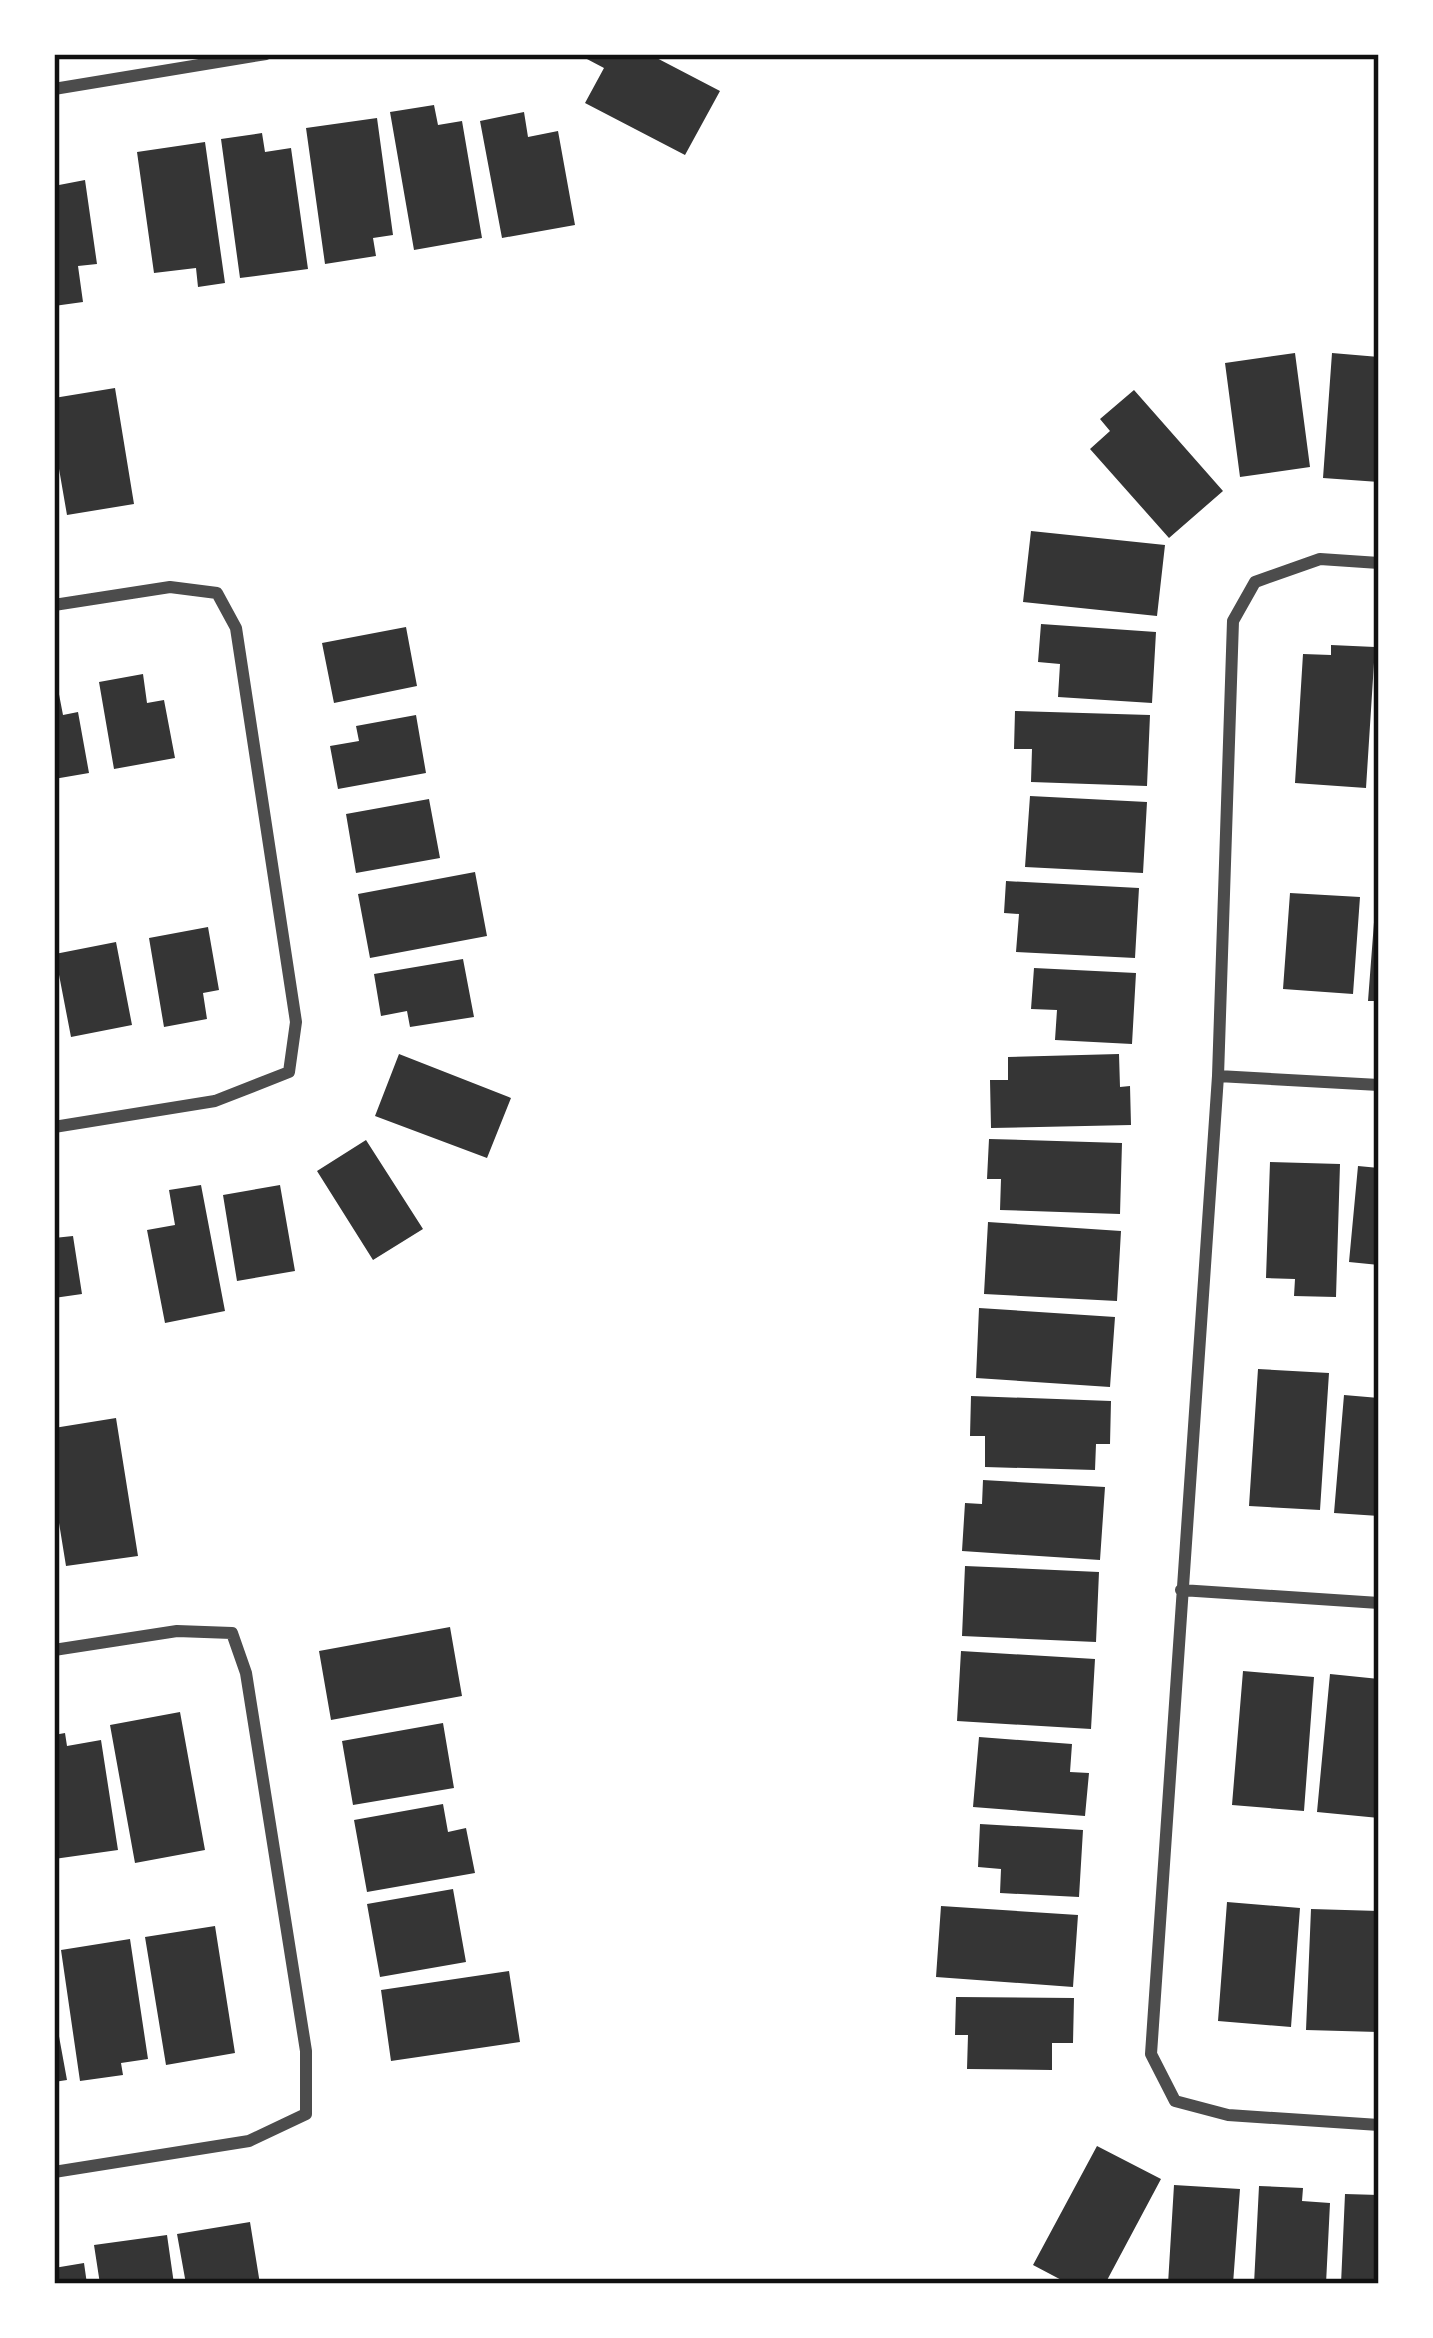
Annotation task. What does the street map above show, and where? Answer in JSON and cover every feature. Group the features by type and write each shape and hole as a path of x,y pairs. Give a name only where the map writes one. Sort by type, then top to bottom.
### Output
{"street":[{"path":"54,88 266,54"},
{"path":"1379,562 1320,559 1256,583 1233,621 1218,1076 1151,2054 1175,2101 1228,2115 1379,2125"},
{"path":"54,605 170,586 217,593 236,628 296,1022 290,1072 215,1101 54,1127"},
{"path":"1218,1076 1379,1085"},
{"path":"1181,1590 1379,1603"},
{"path":"54,1650 177,1631 232,1633 246,1673 302,2027 306,2114 249,2141 54,2172"}],"building":[{"path":"587,54 649,54 720,91 685,155 585,103 604,68 585,58"},
{"path":"434,105 438,125 462,121 482,238 414,250 390,112"},
{"path":"524,112 528,137 558,131 575,225 502,238 480,121"},
{"path":"377,118 393,235 373,238 376,256 325,264 306,128"},
{"path":"262,133 265,152 291,148 308,269 240,278 221,139"},
{"path":"205,142 225,283 198,287 196,268 154,273 137,152"},
{"path":"57,171 59,185 85,180 97,264 78,266 83,302 54,306"},
{"path":"1295,353 1310,467 1240,477 1225,363"},
{"path":"1332,353 1379,357 1379,482 1323,478"},
{"path":"115,388 134,504 67,515 54,440 54,398"},
{"path":"1134,390 1223,491 1169,538 1090,449 1110,431 1100,419"},
{"path":"1031,531 1165,545 1157,616 1023,602"},
{"path":"1041,624 1156,632 1152,703 1058,697 1060,664 1038,662"},
{"path":"406,627 417,686 334,703 322,643"},
{"path":"1331,645 1375,647 1366,788 1295,783 1303,654 1331,655"},
{"path":"143,674 147,703 164,700 175,758 114,769 99,682"},
{"path":"58,689 63,715 78,712 89,773 54,779 54,690"},
{"path":"1015,711 1150,715 1147,786 1031,782 1032,749 1014,749"},
{"path":"416,715 426,773 338,789 330,746 359,741 356,726"},
{"path":"1030,796 1147,802 1143,873 1025,867"},
{"path":"429,799 440,858 356,873 346,814"},
{"path":"475,872 487,936 370,958 358,894"},
{"path":"1006,881 1139,888 1135,958 1016,952 1019,914 1004,913"},
{"path":"1290,893 1360,897 1353,994 1283,989"},
{"path":"1376,896 1379,1001 1368,1001"},
{"path":"208,927 219,990 203,993 207,1019 164,1027 149,938"},
{"path":"116,942 132,1025 71,1037 55,954"},
{"path":"463,959 474,1017 410,1027 407,1011 381,1016 374,974"},
{"path":"1034,968 1136,973 1132,1044 1055,1040 1057,1010 1031,1009"},
{"path":"399,1054 511,1098 487,1158 375,1116"},
{"path":"1119,1054 1120,1087 1130,1086 1131,1125 991,1128 990,1080 1008,1080 1008,1057"},
{"path":"989,1139 1122,1143 1120,1214 1000,1210 1001,1179 987,1179"},
{"path":"366,1140 423,1229 373,1260 317,1171"},
{"path":"1270,1162 1340,1164 1336,1297 1294,1296 1295,1279 1266,1278"},
{"path":"1358,1166 1379,1168 1379,1265 1349,1262"},
{"path":"201,1185 225,1311 165,1323 147,1230 175,1225 169,1190"},
{"path":"280,1185 295,1271 237,1281 223,1195"},
{"path":"988,1222 1121,1231 1117,1301 984,1294"},
{"path":"73,1236 82,1294 54,1298 54,1238"},
{"path":"979,1308 1115,1317 1110,1387 976,1378"},
{"path":"1258,1369 1329,1373 1320,1510 1249,1506"},
{"path":"1344,1395 1379,1398 1379,1516 1334,1513"},
{"path":"971,1396 1111,1401 1110,1444 1096,1444 1095,1470 985,1467 985,1436 970,1436"},
{"path":"116,1418 138,1556 66,1566 54,1492 54,1428"},
{"path":"983,1480 1105,1487 1100,1560 962,1551 965,1503 982,1504"},
{"path":"965,1566 1099,1572 1096,1642 962,1636"},
{"path":"450,1627 462,1696 331,1720 319,1651"},
{"path":"961,1651 1095,1659 1091,1729 957,1721"},
{"path":"1243,1671 1314,1677 1304,1811 1232,1805"},
{"path":"1330,1674 1379,1679 1379,1818 1317,1812"},
{"path":"180,1712 205,1850 135,1863 110,1725"},
{"path":"443,1723 454,1788 353,1805 342,1741"},
{"path":"65,1733 67,1746 101,1740 118,1850 54,1859 54,1735"},
{"path":"979,1737 1072,1744 1070,1772 1089,1773 1085,1816 973,1807"},
{"path":"443,1804 448,1832 466,1828 475,1873 367,1892 354,1820"},
{"path":"980,1824 1083,1830 1079,1897 1000,1893 1001,1869 978,1867"},
{"path":"453,1889 466,1962 380,1977 367,1904"},
{"path":"1227,1902 1300,1908 1291,2027 1218,2021"},
{"path":"941,1906 1078,1915 1073,1987 936,1977"},
{"path":"1311,1909 1379,1911 1378,2032 1306,2030"},
{"path":"215,1926 235,2053 166,2065 145,1937"},
{"path":"130,1939 148,2059 121,2063 123,2075 80,2081 61,1950"},
{"path":"509,1971 520,2042 391,2061 381,1990"},
{"path":"956,1997 1074,1998 1073,2043 1052,2043 1052,2070 967,2069 968,2035 955,2035"},
{"path":"54,2009 67,2080 54,2082"},
{"path":"1097,2146 1161,2179 1105,2284 1069,2284 1033,2265"},
{"path":"1174,2185 1240,2189 1233,2284 1168,2284"},
{"path":"1259,2186 1303,2188 1302,2201 1330,2203 1326,2284 1254,2284"},
{"path":"1345,2194 1379,2195 1379,2284 1341,2284"},
{"path":"250,2222 260,2284 186,2284 177,2234"},
{"path":"167,2235 174,2284 100,2284 94,2245"},
{"path":"84,2263 87,2284 54,2284 54,2268"}]}
